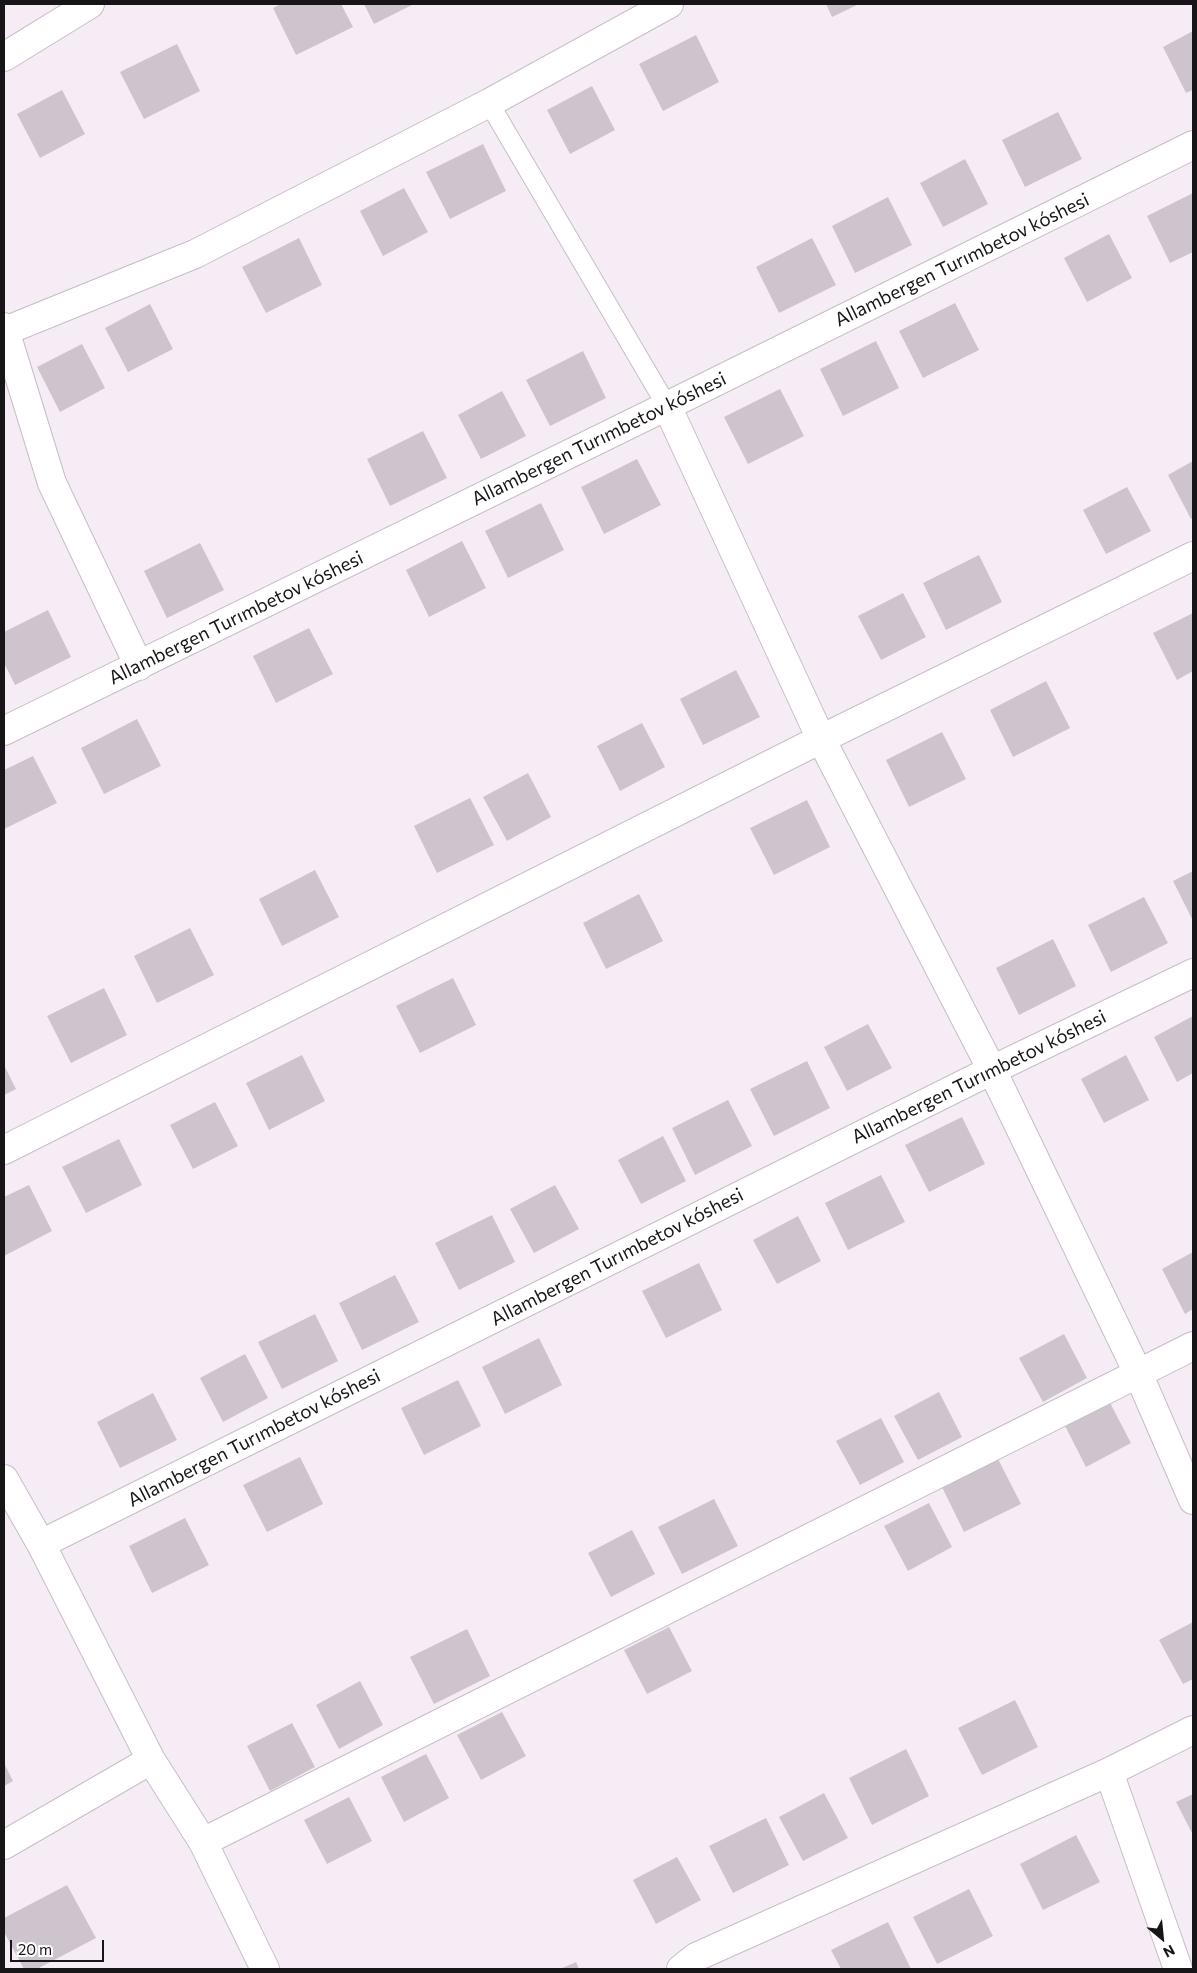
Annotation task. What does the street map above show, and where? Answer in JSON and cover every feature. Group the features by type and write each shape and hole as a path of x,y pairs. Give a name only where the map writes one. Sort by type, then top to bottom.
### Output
{"street":[{"path":"4,57 90,4"},
{"path":"139,666 52,483 4,329 195,254 489,103 669,4"},
{"name":"Allambergen Turımbetov kóshesi","path":"4,731 667,406 1193,145"},
{"path":"667,406 821,740 992,1070 1138,1373 1193,1500"},
{"path":"4,1150 821,740 1193,556"},
{"name":"Allambergen Turımbetov kóshesi","path":"41,1544 992,1070 1193,973"},
{"path":"203,1842 1193,1346"},
{"path":"4,1479 41,1544 151,1760 203,1842 264,1969"},
{"path":"681,1969 696,1957 1109,1772 1193,1730"},
{"path":"4,1845 151,1760"},
{"path":"1109,1772 1178,1969"}],"lane":[{"path":"489,103 667,406"}],"building":[{"path":"281,4 341,4 353,27 296,55 273,8"},
{"path":"364,4 414,4 374,24"},
{"path":"826,4 859,4 832,17"},
{"path":"1193,31 1193,90 1186,93 1163,47"},
{"path":"696,35 719,82 663,111 639,64"},
{"path":"177,44 200,91 144,119 120,72"},
{"path":"592,86 615,130 570,154 547,110"},
{"path":"62,90 85,134 40,158 17,114"},
{"path":"1058,112 1082,159 1025,187 1002,140"},
{"path":"483,144 506,191 450,219 426,172"},
{"path":"965,159 988,204 943,227 920,183"},
{"path":"404,188 428,232 383,256 360,211"},
{"path":"1193,193 1193,252 1170,263 1147,216"},
{"path":"888,197 912,245 855,273 832,226"},
{"path":"1109,234 1132,278 1087,302 1064,258"},
{"path":"299,238 322,285 266,313 242,267"},
{"path":"812,238 836,285 779,313 756,267"},
{"path":"955,303 979,350 923,378 899,331"},
{"path":"150,304 173,349 128,372 105,328"},
{"path":"876,341 899,388 843,416 820,369"},
{"path":"82,344 105,388 60,412 37,367"},
{"path":"583,351 606,398 550,426 526,380"},
{"path":"780,389 804,436 748,464 724,417"},
{"path":"502,391 526,436 481,459 458,415"},
{"path":"423,431 447,478 390,506 367,459"},
{"path":"637,459 661,505 604,534 581,487"},
{"path":"1193,461 1193,518 1191,519 1168,475"},
{"path":"1127,487 1151,531 1106,554 1083,510"},
{"path":"541,503 564,550 508,578 485,531"},
{"path":"462,541 486,588 429,617 406,570"},
{"path":"200,543 224,590 167,618 144,571"},
{"path":"979,555 1002,602 946,630 923,583"},
{"path":"903,593 926,637 881,660 858,616"},
{"path":"48,610 71,657 15,685 4,663 4,632"},
{"path":"1193,613 1193,671 1177,680 1153,633"},
{"path":"309,628 333,674 276,703 253,656"},
{"path":"736,670 760,717 703,745 680,699"},
{"path":"1046,681 1070,728 1013,757 990,710"},
{"path":"137,719 161,766 104,794 81,748"},
{"path":"642,723 665,767 620,791 597,746"},
{"path":"942,732 966,779 909,807 886,760"},
{"path":"33,756 57,803 4,829 4,770"},
{"path":"528,773 551,817 507,841 483,797"},
{"path":"470,798 494,845 437,873 414,826"},
{"path":"807,800 830,847 774,875 750,828"},
{"path":"315,870 339,917 282,946 259,899"},
{"path":"1193,871 1193,921 1173,881"},
{"path":"639,894 663,941 606,969 583,923"},
{"path":"1144,897 1168,943 1111,972 1088,925"},
{"path":"190,928 214,975 157,1003 134,956"},
{"path":"1053,939 1076,986 1019,1015 996,968"},
{"path":"453,978 476,1025 420,1053 396,1006"},
{"path":"104,988 127,1035 71,1063 47,1016"},
{"path":"1193,1016 1193,1073 1177,1082 1154,1037"},
{"path":"868,1024 892,1068 847,1091 824,1047"},
{"path":"302,1055 325,1101 269,1130 246,1083"},
{"path":"1126,1055 1149,1100 1104,1123 1081,1079"},
{"path":"807,1061 830,1108 774,1136 750,1089"},
{"path":"4,1065 16,1089 4,1095"},
{"path":"728,1100 752,1146 695,1175 672,1128"},
{"path":"215,1102 238,1146 193,1169 170,1125"},
{"path":"962,1117 985,1164 929,1192 905,1145"},
{"path":"663,1136 686,1181 641,1204 618,1160"},
{"path":"119,1139 142,1185 86,1213 62,1167"},
{"path":"881,1175 905,1222 848,1250 825,1203"},
{"path":"29,1185 52,1231 4,1256 4,1197"},
{"path":"555,1185 579,1229 534,1253 510,1209"},
{"path":"492,1215 515,1262 459,1290 435,1243"},
{"path":"798,1216 821,1261 777,1284 753,1240"},
{"path":"1193,1252 1193,1309 1185,1314 1162,1269"},
{"path":"699,1263 722,1310 666,1338 642,1291"},
{"path":"395,1275 419,1322 362,1350 339,1303"},
{"path":"315,1314 338,1361 282,1389 258,1342"},
{"path":"1064,1334 1087,1378 1043,1402 1019,1358"},
{"path":"539,1338 562,1385 505,1414 482,1367"},
{"path":"245,1354 268,1398 223,1422 200,1378"},
{"path":"458,1380 481,1426 424,1455 401,1408"},
{"path":"939,1392 962,1437 918,1460 894,1416"},
{"path":"153,1393 177,1440 120,1468 97,1422"},
{"path":"1108,1399 1131,1443 1086,1467 1063,1422"},
{"path":"881,1418 904,1462 860,1485 836,1441"},
{"path":"300,1457 323,1504 267,1532 243,1485"},
{"path":"997,1457 1021,1504 964,1532 941,1485"},
{"path":"714,1499 738,1546 682,1574 658,1527"},
{"path":"929,1503 952,1547 908,1571 884,1526"},
{"path":"185,1518 209,1565 152,1593 129,1546"},
{"path":"632,1530 655,1574 611,1597 588,1553"},
{"path":"1193,1622 1193,1679 1183,1684 1159,1640"},
{"path":"669,1627 692,1671 647,1694 624,1650"},
{"path":"467,1629 490,1676 434,1704 410,1657"},
{"path":"360,1681 383,1725 339,1749 316,1705"},
{"path":"1015,1700 1038,1747 982,1775 958,1728"},
{"path":"502,1712 526,1756 481,1780 457,1735"},
{"path":"292,1723 315,1767 270,1791 247,1746"},
{"path":"906,1749 929,1796 872,1825 849,1778"},
{"path":"426,1754 449,1798 404,1822 381,1777"},
{"path":"4,1763 13,1781 4,1786"},
{"path":"824,1793 848,1838 803,1861 779,1817"},
{"path":"1193,1794 1193,1835 1176,1802"},
{"path":"349,1797 372,1841 327,1864 304,1820"},
{"path":"766,1818 789,1865 733,1893 709,1846"},
{"path":"1076,1835 1100,1882 1043,1910 1020,1864"},
{"path":"677,1857 701,1900 656,1924 633,1880"},
{"path":"67,1885 96,1938 37,1969 24,1969 4,1932 4,1918"},
{"path":"969,1889 993,1936 937,1964 913,1917"},
{"path":"888,1922 911,1969 841,1969 831,1950"},
{"path":"576,1962 579,1969 560,1969"}]}
